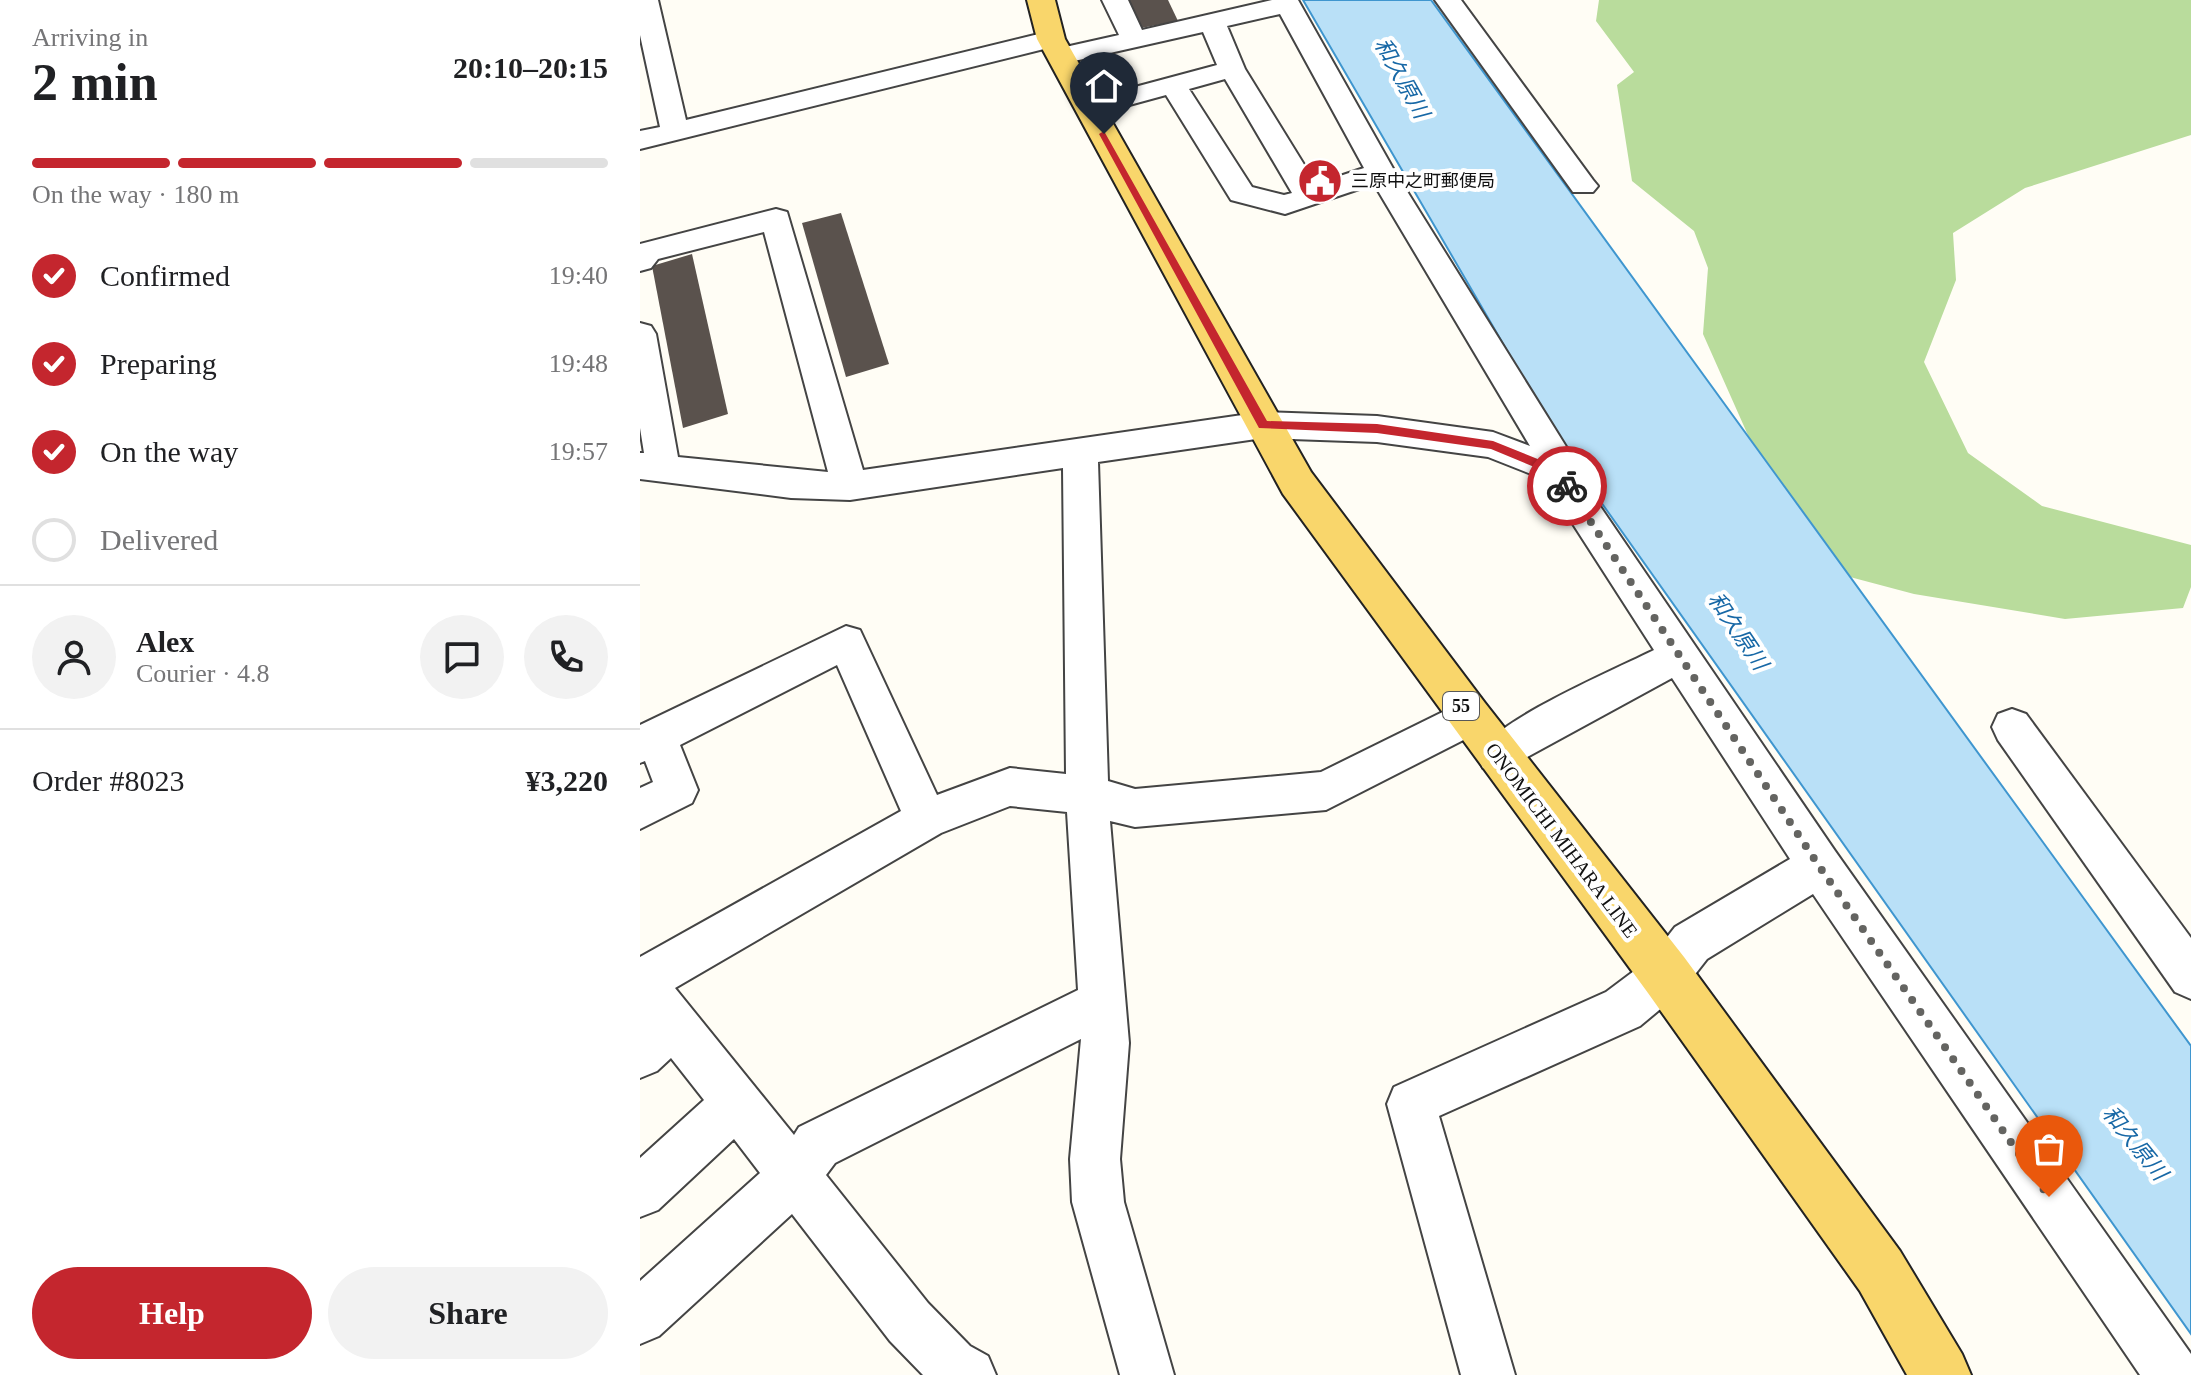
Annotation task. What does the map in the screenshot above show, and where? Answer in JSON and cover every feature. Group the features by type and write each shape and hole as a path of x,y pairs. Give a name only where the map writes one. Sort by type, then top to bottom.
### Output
{"main road":[{"name":"ONOMICHI MIHARA LINE","path":"1051,32 1089,108 1297,483 1469,717 1666,975 1880,1271 1941,1375"}],"street":[{"path":"645,0 675,131"},
{"path":"1115,0 1134,40"},
{"path":"1448,0 1583,186"},
{"path":"640,140 1051,32 1134,40 1220,13 1286,2 1381,172 1558,462 1561,477 1819,866 2173,1375"},
{"path":"1220,13 1232,69 1309,197"},
{"path":"1089,108 1232,69"},
{"path":"1174,86 1241,193 1285,205 1381,172"},
{"path":"640,261 647,252 776,219 850,486"},
{"path":"640,334 662,454 647,467"},
{"path":"647,467 791,484 850,486 1263,425 1377,429 1493,445 1544,466 1558,462"},
{"path":"1080,450 1087,795 1105,1043 1095,1159 1098,1202 1147,1375"},
{"path":"640,810 677,790 648,741 846,642 926,819"},
{"path":"1498,755 1542,727 1680,655"},
{"path":"945,1372 737,1103 650,1010 666,965 926,819 1010,787 1087,795 1135,808 1326,791 1469,717"},
{"path":"2012,727 2191,976"},
{"path":"1488,1375 1411,1104 1623,1009 1666,975 1691,943 1819,866"},
{"path":"640,1317 794,1177 817,1145 1102,1003"},
{"path":"640,1192 737,1103"}],"green space":[{"path":"1599,0 2191,0 2191,135 2025,188 1953,233 1956,280 1924,362 1968,453 2042,506 2191,545 2191,587 2183,608 2065,619 1914,594 1850,577 1763,469 1703,334 1708,268 1694,231 1632,181 1617,85 1634,72 1596,21"}],"water":[{"name":"和久原川","path":"1303,0 1431,0 2191,1046 2191,1334 1569,457"}],"building":[{"path":"1128,0 1168,0 1178,21 1141,28"},
{"path":"841,213 889,364 846,377 802,223"},
{"path":"692,254 728,414 683,428 652,266"}],"way so far":[{"path":"1567,486 1819,866 2049,1197"}],"place":[{"name":"三原中之町郵便局","path":"1320,181"}],"route":[{"path":"1104,134 1263,425 1377,429 1493,445 1544,466 1558,462 1561,477 1567,486"}]}
